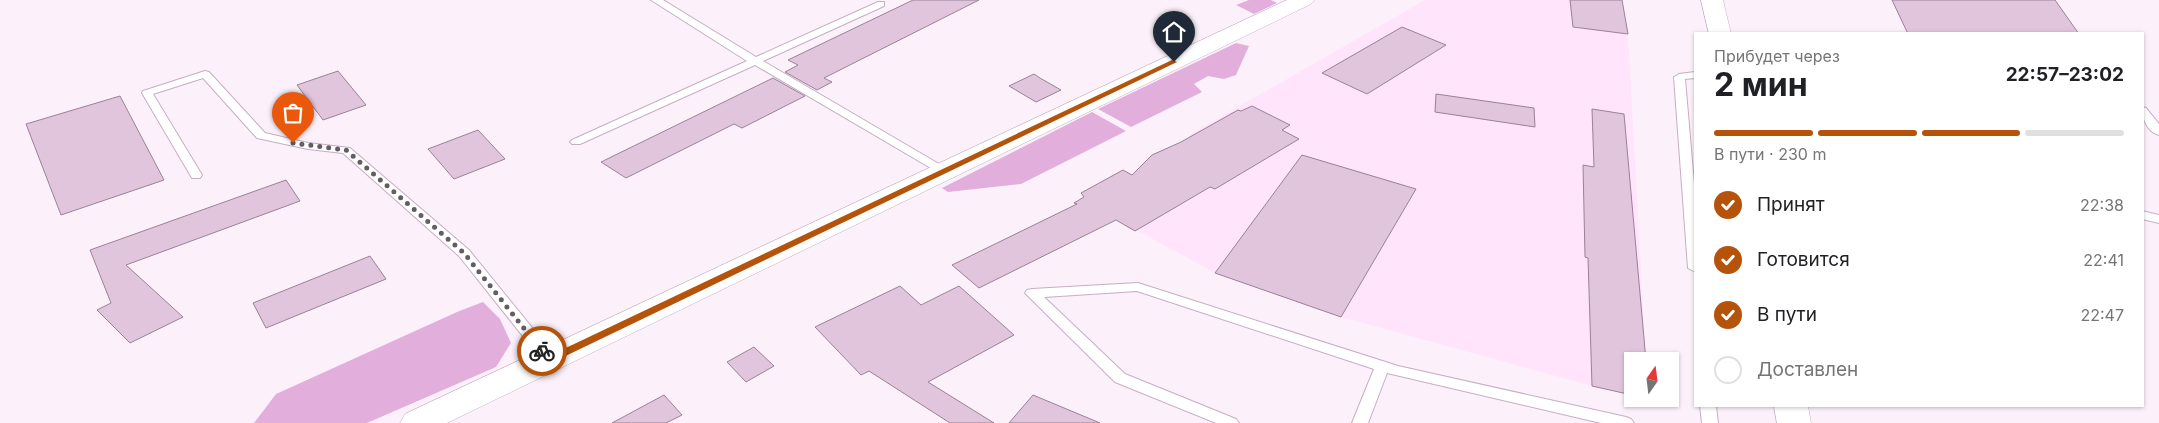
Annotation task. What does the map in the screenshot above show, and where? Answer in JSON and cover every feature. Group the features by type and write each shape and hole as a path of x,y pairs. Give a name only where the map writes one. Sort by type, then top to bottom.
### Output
{"main road":[{"path":"417,423 1304,0"},
{"path":"1712,0 1720,32"},
{"path":"1791,407 1794,423"}],"lane":[{"path":"656,0 755,61 945,171"},
{"path":"576,142 881,4"},
{"path":"196,175 147,93 205,74 261,136 308,146 346,150 464,253 550,360"},
{"path":"1694,75 1679,77 1694,256"},
{"path":"2144,113 2159,132"},
{"path":"2144,215 2159,219"},
{"path":"1231,423 1120,378 1032,294 1138,287 1396,372 1626,423"},
{"path":"1360,423 1382,367"},
{"path":"1708,407 1710,423"}],"shaded area":[{"path":"1249,0 1271,0 1277,3 1254,14 1236,5"},
{"path":"1425,0 1622,0 1628,34 1646,352 1624,352 1624,393 1341,317 1215,273 1116,219 1191,134"},
{"path":"1236,43 1249,46 1236,75 1224,79 1208,76 1194,84 1202,92 1131,127 1098,109"},
{"path":"1092,112 1126,131 1021,184 948,192 942,188"},
{"path":"483,302 500,319 511,343 496,367 367,423 254,423 276,394"}],"building":[{"path":"913,0 979,0 824,78 832,82 817,90 785,72 798,65 788,60"},
{"path":"1570,0 1622,0 1628,34 1573,27"},
{"path":"1892,0 2055,0 2078,32 1907,32"},
{"path":"1402,27 1446,45 1367,94 1322,73"},
{"path":"338,71 366,105 323,120 297,85"},
{"path":"1034,74 1061,90 1036,102 1009,86"},
{"path":"773,78 805,96 742,128 734,124 626,178 601,162"},
{"path":"1436,94 1534,108 1535,127 1435,112"},
{"path":"120,96 164,180 61,215 26,124"},
{"path":"1252,106 1290,125 1282,130 1299,139 1215,189 1210,187 1135,231 1116,220 979,288 952,265 1077,204 1074,203 1084,197 1081,193 1123,170 1132,175 1152,155 1181,142 1238,110 1241,111"},
{"path":"1592,109 1624,114 1645,352 1624,352 1624,393 1592,386 1588,258 1585,257 1583,165 1594,167"},
{"path":"478,130 505,159 454,179 428,149"},
{"path":"1302,155 1416,189 1341,317 1215,273"},
{"path":"286,180 300,201 126,265 183,317 130,343 97,310 111,303 90,250"},
{"path":"370,256 386,279 266,328 253,303"},
{"path":"900,286 921,305 959,286 1014,335 928,382 994,423 950,423 869,371 861,375 815,327"},
{"path":"754,347 774,366 746,382 727,362"},
{"path":"664,395 682,415 666,423 612,423"},
{"path":"1033,395 1100,423 1009,423"}],"way so far":[{"path":"293,143 346,150 464,253 542,351"}],"route":[{"path":"542,351 550,360 1174,62"}]}
